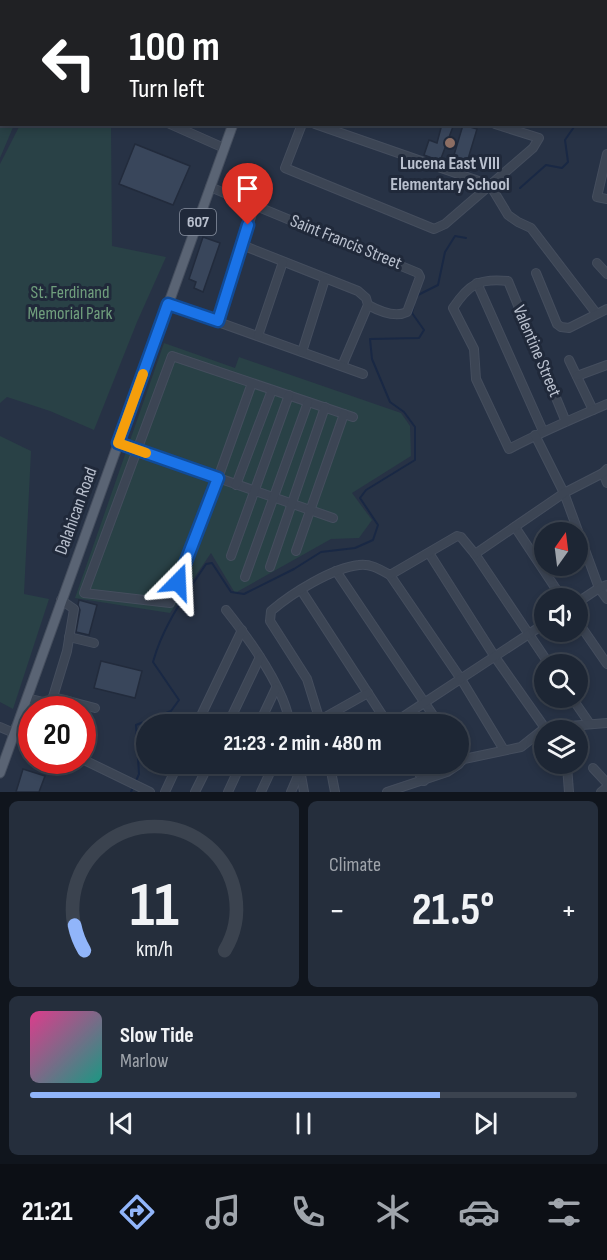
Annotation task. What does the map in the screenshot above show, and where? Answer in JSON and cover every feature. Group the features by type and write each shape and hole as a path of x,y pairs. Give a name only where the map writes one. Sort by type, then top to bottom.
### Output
{"main road":[{"name":"Dalahican Road","path":"28,696 232,126"},
{"name":"Dalahican Road","path":"0,773 18,722"}],"street":[{"path":"175,126 224,147"},
{"path":"301,126 285,168 434,229 445,224 533,148 539,138 501,126"},
{"path":"321,126 490,185 508,215 531,228 596,313"},
{"path":"607,154 597,196 607,199"},
{"name":"Saint Francis Street","path":"210,187 414,270 420,277 407,312 401,315 388,313 368,305"},
{"path":"218,321 255,204"},
{"path":"242,245 358,291 366,298 368,305 342,366"},
{"path":"258,336 283,262"},
{"path":"597,263 607,274"},
{"path":"536,273 557,324 561,327 569,328 607,309"},
{"path":"302,352 325,279"},
{"name":"Valentine Street","path":"477,283 489,279 508,281 566,422"},
{"path":"607,404 539,433 509,449 476,379 474,349 453,308 464,292 477,283 539,433 603,586 607,599"},
{"path":"168,304 363,374"},
{"path":"252,383 170,603 84,593 171,356 290,395 353,417"},
{"path":"569,360 593,410"},
{"path":"577,376 607,365"},
{"path":"236,485 272,390"},
{"path":"231,556 290,395"},
{"path":"245,577 309,402"},
{"path":"270,567 325,407"},
{"path":"296,551 344,414"},
{"path":"118,443 333,518"},
{"path":"475,554 564,493 605,471 607,483"},
{"path":"515,527 555,588"},
{"path":"390,574 457,536 461,537 542,654"},
{"path":"429,553 495,657 539,720"},
{"path":"318,714 307,679 270,621 271,611 301,590 336,571 361,564 390,574 461,679 504,750"},
{"path":"336,571 432,714"},
{"path":"588,596 603,586"},
{"path":"301,590 383,714"},
{"path":"53,696 64,661 74,609 61,600"},
{"path":"226,610 260,657 289,714"},
{"path":"202,714 242,630"},
{"path":"406,714 534,631"},
{"path":"588,636 607,664"},
{"path":"69,637 94,642"},
{"path":"233,714 260,657"},
{"path":"264,714 276,688"},
{"path":"334,714 368,693"},
{"path":"579,708 590,724 607,723"},
{"path":"0,727 18,731"},
{"path":"469,758 521,747 534,737"},
{"path":"96,766 150,792"},
{"path":"593,768 607,785 601,792"},
{"path":"165,792 173,774"},
{"path":"195,792 204,774"},
{"path":"228,792 236,774"},
{"path":"261,792 269,774"},
{"path":"291,792 297,774"},
{"path":"300,774 304,792"},
{"path":"332,774 335,792"},
{"path":"419,774 424,781"},
{"path":"387,792 442,774"},
{"path":"568,774 569,792"}],"green space":[{"path":"0,126 14,126 0,158"},
{"name":"St. Ferdinand Memorial Park","path":"19,126 111,126 112,246 166,257 94,430 50,411 7,397 0,403 0,164"},
{"path":"164,343 235,368 239,357 401,413 410,426 411,456 352,493 372,520 359,538 331,539 235,593 211,553 170,613 75,598"},
{"path":"0,436 31,451 24,594 49,599 13,709 0,702"}],"building":[{"path":"441,126 453,126 440,161 424,155 429,140 437,143"},
{"path":"463,126 477,129 465,169 451,165"},
{"path":"135,144 190,166 173,205 119,184"},
{"path":"203,237 220,243 203,292 194,288 196,282 189,279"},
{"path":"79,600 97,605 89,635 76,632 80,610"},
{"path":"101,661 142,671 135,698 94,688"},
{"path":"21,774 45,776 39,792 16,792"}],"waterway":[{"path":"520,188 546,165 562,168 568,162 565,140 575,126"},
{"path":"416,296 438,285 445,252 455,236 466,238"},
{"path":"131,792 139,774 136,725 171,711 179,700 153,662 157,648 175,611 206,564 212,563 231,592 244,594 294,569 321,552 355,548 373,540 378,525 360,498 366,490 415,460 415,427 404,412 390,402 372,359 370,339 419,338 424,330 412,313 414,305"}],"slow traffic":[{"path":"143,374 118,443 146,453"}],"place":[{"name":"Lucena East VIII Elementary School","path":"450,143"}],"route":[{"path":"178,582 218,478 118,443 168,304 218,321 248,225"}]}
